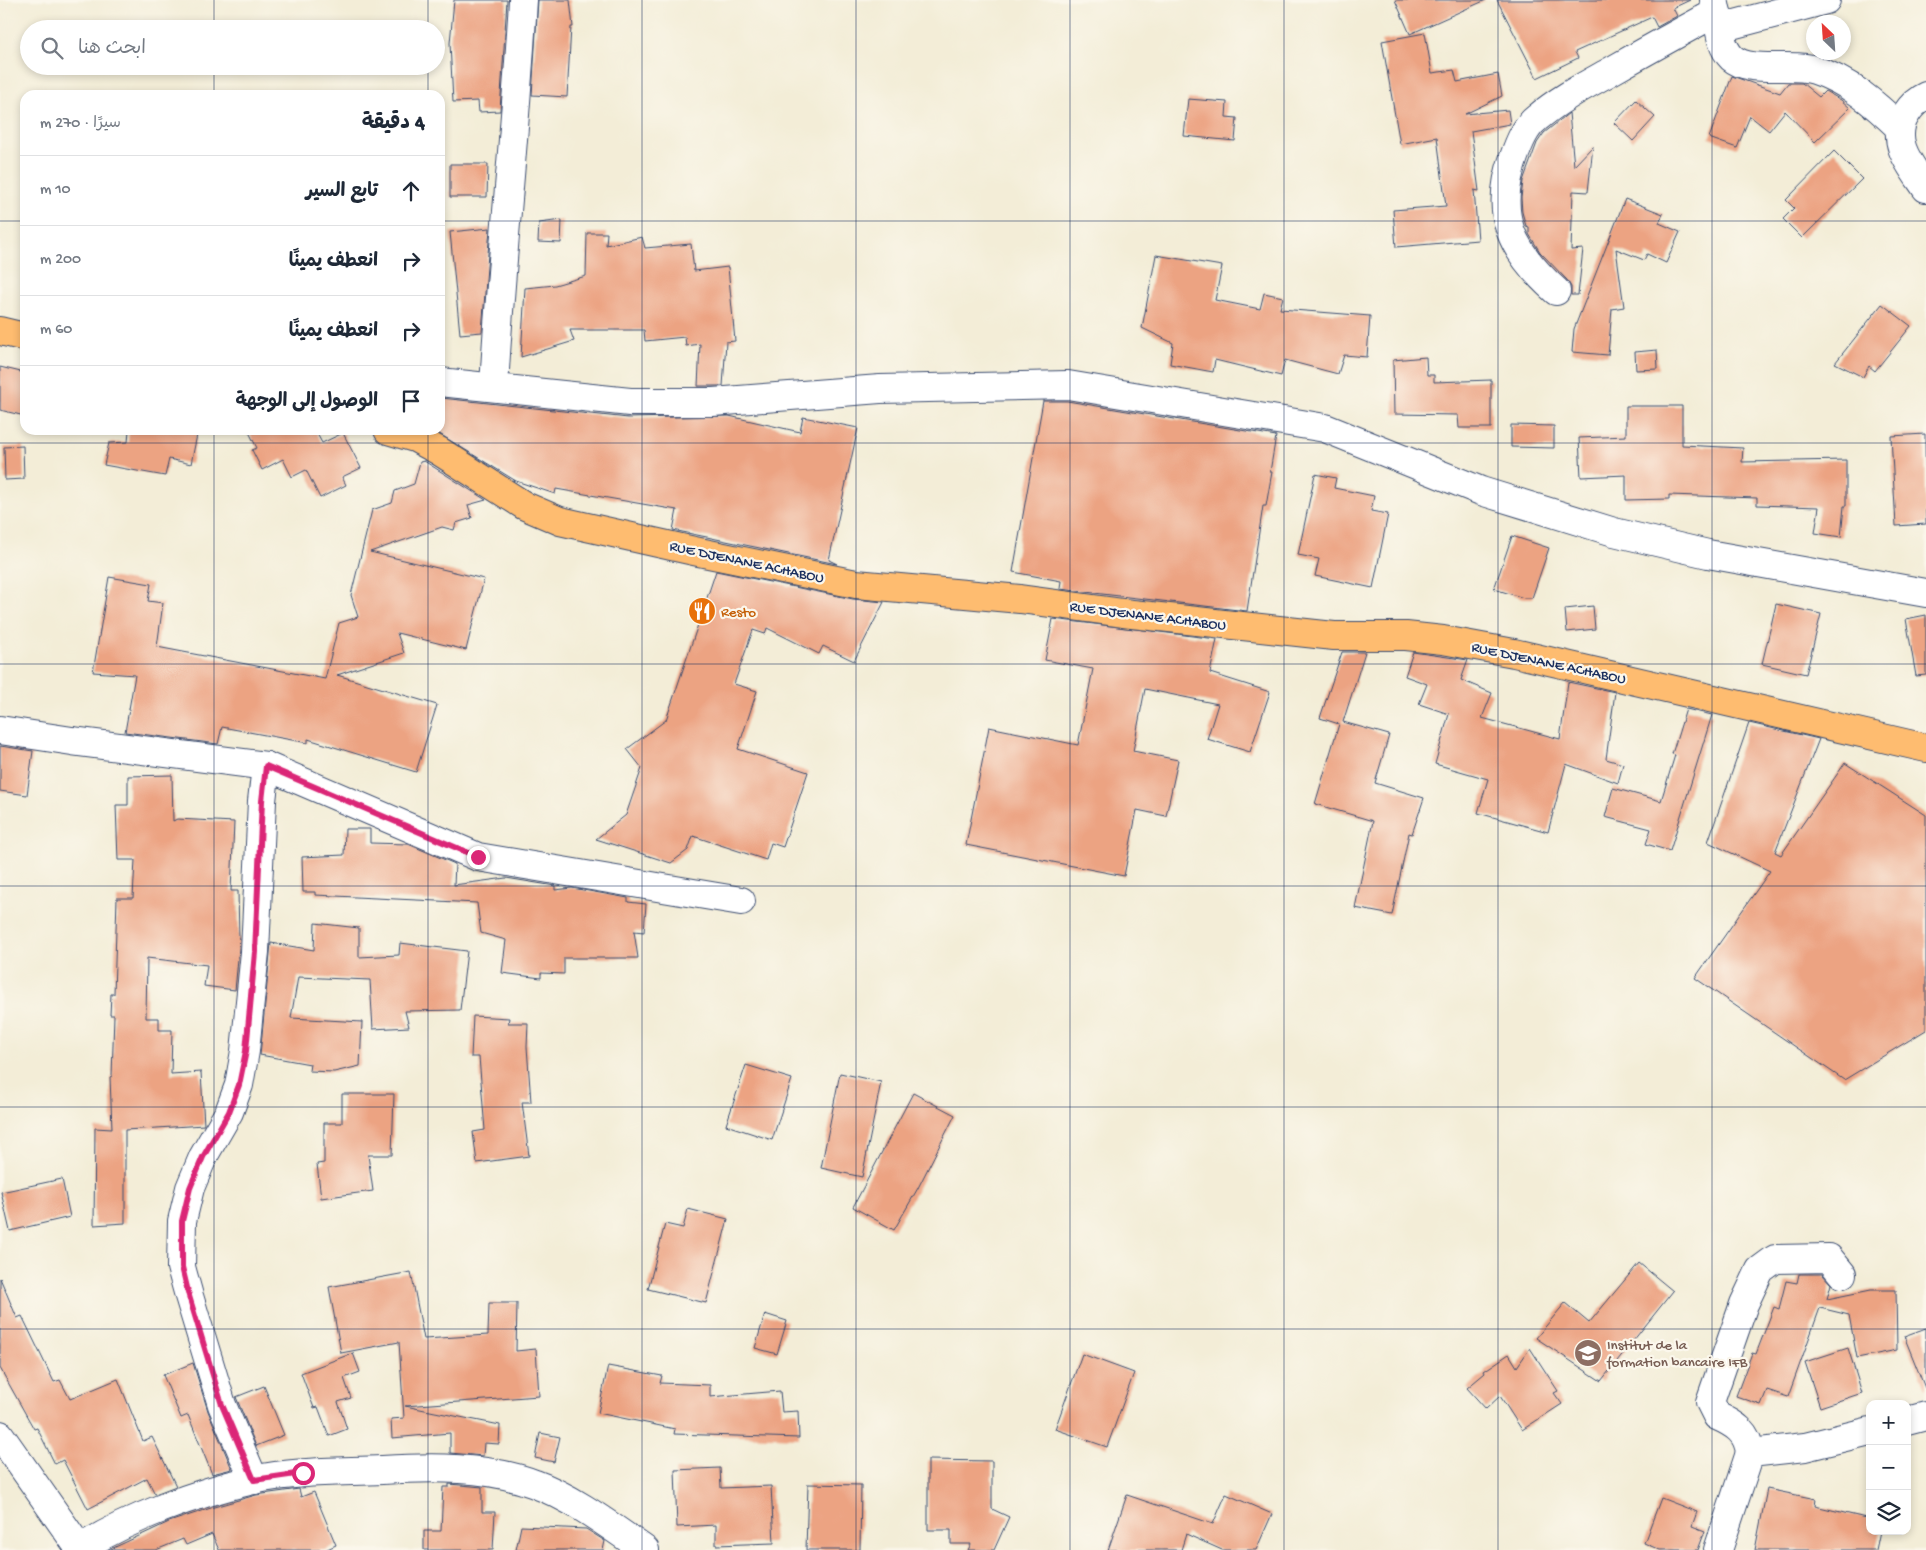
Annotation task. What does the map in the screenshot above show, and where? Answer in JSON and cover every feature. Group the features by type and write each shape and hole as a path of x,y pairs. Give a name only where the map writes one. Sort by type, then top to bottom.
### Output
{"main road":[{"path":"0,331 20,337"},
{"name":"RUE DJENANE ACHABOU","path":"405,435 440,451 525,506 560,521 694,551 856,584 1020,599 1123,613 1334,636 1406,636 1443,640 1514,653 1926,748"}],"street":[{"path":"494,387 498,306 520,62 523,0"},
{"path":"1556,291 1523,256 1510,231 1506,213 1505,193 1510,168 1521,139 1535,119 1564,99 1717,13 1826,0"},
{"path":"1717,13 1724,44 1731,57 1741,64 1789,66 1820,72 1834,77 1869,99 1900,128"},
{"path":"1926,96 1911,106 1904,116 1900,128 1900,141 1903,153 1926,188"},
{"path":"445,382 630,402 765,399 880,389 1068,385 1325,428 1481,491 1614,532 1708,554 1926,593"},
{"path":"0,730 266,766 478,857 741,901"},
{"path":"254,1480 222,1405 189,1296 182,1267 182,1221 196,1172 229,1112 239,1085 246,1051 255,952 262,801 266,766"},
{"path":"1718,1550 1750,1453 1747,1440 1742,1431 1717,1416 1710,1402 1741,1312 1760,1270 1775,1258 1829,1258 1842,1274"},
{"path":"1911,1420 1926,1416"},
{"path":"1750,1453 1805,1447 1866,1431"},
{"path":"0,1435 79,1549 121,1526 148,1515 203,1494 254,1480 303,1473 456,1469 495,1474 536,1484 557,1494 645,1550"}],"building":[{"path":"454,0 507,0 500,111 479,112 478,101 453,102 450,43"},
{"path":"538,0 570,0 573,27 571,27 567,97 532,95"},
{"path":"1395,0 1486,0 1410,34"},
{"path":"1497,0 1690,0 1673,8 1677,16 1657,27 1652,17 1575,52 1578,58 1537,78"},
{"path":"1425,33 1432,73 1454,70 1457,82 1498,74 1502,96 1465,114 1508,110 1510,124 1471,131 1479,191 1474,190 1478,240 1396,247 1393,210 1446,206 1437,137 1400,144 1382,41"},
{"path":"1732,76 1780,93 1788,83 1802,83 1819,97 1825,91 1841,100 1850,108 1815,142 1785,111 1769,131 1750,116 1737,148 1709,138"},
{"path":"1188,99 1227,102 1226,117 1237,118 1235,141 1184,136"},
{"path":"1636,100 1655,117 1633,141 1614,123"},
{"path":"1569,113 1574,166 1593,146 1588,192 1573,191 1571,250 1583,249 1578,295 1571,295 1571,287 1567,280 1540,252 1529,234 1529,227 1526,226 1522,212 1521,198 1523,181 1537,143 1544,133"},
{"path":"1834,151 1862,179 1802,238 1783,219 1794,208 1786,200"},
{"path":"450,164 488,164 487,197 450,197"},
{"path":"1625,199 1663,214 1659,223 1680,232 1666,263 1647,254 1644,260 1616,249 1624,307 1612,309 1608,355 1572,352 1574,329"},
{"path":"562,220 561,243 538,242 539,223"},
{"path":"490,228 482,332 460,334 450,232"},
{"path":"587,233 607,233 606,245 642,237 645,248 691,244 694,271 728,267 735,341 726,342 723,386 698,386 700,344 686,346 685,337 645,341 644,330 570,330 574,341 521,357 525,288 555,285 586,276"},
{"path":"1156,255 1222,266 1215,300 1260,309 1264,293 1283,297 1280,309 1370,316 1367,357 1344,355 1338,374 1285,360 1281,376 1215,360 1213,372 1170,364 1173,343 1142,328"},
{"path":"1882,304 1911,326 1875,371 1869,366 1863,377 1835,363"},
{"path":"1657,350 1658,369 1636,370 1635,352"},
{"path":"1426,357 1427,375 1434,375 1434,382 1491,380 1491,428 1459,428 1458,415 1394,414 1393,360"},
{"path":"0,367 20,372 20,415 0,410"},
{"path":"445,398 628,418 729,416 800,432 803,417 858,428 829,560 837,564 673,530 677,510 556,489 555,494 516,481 441,435 445,435"},
{"path":"1043,401 1067,401 1276,436 1270,472 1272,472 1266,506 1263,506 1247,611 1060,589 1061,581 1013,572"},
{"path":"1626,406 1682,406 1682,445 1743,448 1742,462 1846,460 1846,506 1844,506 1841,537 1815,533 1819,507 1757,505 1757,498 1669,495 1669,499 1626,500 1626,475 1581,477 1579,438 1626,436"},
{"path":"1511,425 1554,426 1554,448 1511,447"},
{"path":"1925,434 1926,524 1896,526 1891,436"},
{"path":"129,435 197,435 191,464 169,459 165,476 104,465 109,443 128,442"},
{"path":"250,435 318,435 322,443 339,435 344,435 361,468 342,477 346,485 320,498 306,470 292,477 283,459 262,470 252,450 257,448"},
{"path":"23,446 24,479 5,480 4,447"},
{"path":"424,461 486,500 468,505 472,518 456,523 454,530 442,527 370,552 484,579 466,650 397,633 404,653 337,675 437,705 416,772 308,739 308,743 222,727 218,744 125,732 135,675 93,672 109,577 151,584 148,601 163,603 157,647 325,679 339,623 358,617 351,595 372,510 392,503 395,491 414,484 420,462"},
{"path":"1315,474 1336,478 1334,488 1374,496 1371,511 1388,514 1373,588 1315,576 1319,559 1298,555"},
{"path":"1512,536 1549,548 1532,598 1524,598 1494,589"},
{"path":"716,571 853,599 884,602 854,661 823,646 819,654 767,628 765,634 753,630 734,684 757,691 738,749 808,772 783,847 771,843 766,860 693,836 688,850 671,863 596,839 626,815 642,768 627,749 666,720"},
{"path":"1776,604 1821,614 1806,674 1762,664"},
{"path":"1593,606 1595,629 1567,632 1565,609"},
{"path":"1926,615 1926,675 1916,676 1906,619"},
{"path":"1053,619 1217,639 1210,673 1270,692 1250,752 1207,739 1218,704 1145,689 1133,751 1178,760 1166,816 1137,810 1124,876 966,845 989,727 1078,745 1093,669 1045,660"},
{"path":"1342,652 1365,652 1343,722 1389,735 1375,783 1424,798 1412,834 1409,833 1392,915 1355,908 1373,821 1315,804 1339,724 1320,718"},
{"path":"1413,652 1468,660 1461,680 1492,693 1482,718 1560,739 1568,682 1615,692 1606,759 1623,764 1618,783 1566,764 1548,832 1478,813 1488,779 1435,764 1449,714 1419,704 1427,684 1405,676"},
{"path":"1686,709 1712,715 1670,851 1646,844 1651,829 1605,817 1613,788 1661,801 1675,755 1672,754"},
{"path":"1749,723 1819,739 1775,852 1781,855 1845,763 1926,815 1926,1030 1844,1080 1695,978 1770,871 1708,842"},
{"path":"0,746 33,751 27,795 0,791"},
{"path":"172,775 173,821 177,819 234,822 231,891 238,891 240,938 235,990 204,986 207,965 147,958 146,1018 159,1018 159,1030 172,1030 171,1074 201,1072 204,1125 125,1130 125,1223 94,1225 95,1128 112,1129 110,1077 112,1076 114,1015 110,1015 111,994 114,994 117,898 133,898 135,860 118,860 116,805 128,805 128,776"},
{"path":"345,829 370,829 370,843 408,844 455,864 454,885 506,878 555,886 555,890 572,888 628,898 628,902 646,904 644,932 634,931 638,958 564,958 564,974 541,973 541,978 502,973 506,940 481,933 477,903 315,895 315,892 303,892 302,857 344,855"},
{"path":"315,923 359,928 359,957 399,955 400,943 467,951 460,1010 405,1011 409,1027 373,1029 370,980 298,977 291,1018 362,1022 360,1066 334,1072 309,1071 310,1064 260,1055 271,943 314,950"},
{"path":"473,1016 509,1018 508,1023 528,1023 527,1047 531,1102 522,1102 529,1156 477,1163 473,1132 485,1130 479,1057 471,1057"},
{"path":"746,1065 792,1079 772,1140 726,1125"},
{"path":"840,1073 881,1082 862,1177 821,1168"},
{"path":"913,1093 955,1115 918,1188 894,1230 853,1207"},
{"path":"342,1094 394,1094 392,1155 368,1155 373,1191 321,1198 317,1164 324,1163 324,1123 342,1123"},
{"path":"62,1179 70,1217 10,1231 1,1192"},
{"path":"688,1209 728,1219 706,1303 648,1289 665,1224 683,1228"},
{"path":"1639,1263 1673,1291 1601,1381 1536,1338 1565,1303 1589,1323"},
{"path":"411,1272 424,1339 488,1335 489,1303 517,1303 516,1351 536,1349 539,1396 405,1406 500,1425 499,1444 484,1443 483,1456 450,1453 450,1433 392,1438 391,1419 404,1418 399,1342 341,1353 329,1287"},
{"path":"1799,1274 1822,1274 1831,1284 1827,1299 1871,1290 1896,1290 1897,1350 1857,1358 1849,1315 1820,1308 1788,1397 1767,1390 1761,1405 1736,1396 1752,1353 1756,1354 1774,1307 1779,1309 1786,1281 1797,1283"},
{"path":"0,1278 17,1318 22,1316 54,1382 60,1380 70,1399 118,1379 143,1441 152,1437 176,1486 155,1494 147,1478 88,1509 63,1460 55,1464 37,1428 34,1429 0,1368"},
{"path":"765,1314 787,1321 777,1354 755,1348"},
{"path":"1926,1328 1926,1387 1925,1388 1904,1336"},
{"path":"1530,1348 1558,1391 1554,1393 1562,1404 1522,1430 1500,1396 1486,1409 1467,1388 1485,1373 1484,1371 1509,1354 1517,1367"},
{"path":"1848,1348 1862,1393 1820,1407 1805,1362"},
{"path":"353,1353 360,1372 344,1378 351,1398 338,1402 347,1429 329,1436 318,1407 314,1408 301,1373"},
{"path":"1082,1354 1134,1373 1107,1447 1055,1429"},
{"path":"193,1363 208,1411 232,1469 212,1474 188,1415 181,1418 163,1375"},
{"path":"608,1366 662,1376 660,1383 710,1385 710,1397 780,1391 782,1412 798,1411 799,1438 674,1434 675,1429 598,1413"},
{"path":"264,1386 284,1435 256,1446 236,1397"},
{"path":"540,1433 560,1437 554,1462 535,1458"},
{"path":"928,1460 992,1461 992,1509 1009,1517 994,1550 968,1550 971,1544 951,1544 951,1530 928,1530"},
{"path":"720,1468 721,1488 771,1486 774,1543 716,1545 716,1525 677,1527 675,1470"},
{"path":"449,1484 482,1487 482,1512 495,1512 493,1550 424,1550 424,1531 441,1531 443,1487 449,1487"},
{"path":"808,1484 861,1485 860,1550 806,1550"},
{"path":"299,1489 301,1497 314,1492 336,1545 325,1550 219,1550 212,1534 186,1545 183,1539 156,1550 109,1550 169,1522 214,1507 256,1495"},
{"path":"1767,1489 1816,1499 1815,1506 1866,1518 1866,1535 1879,1535 1876,1550 1755,1550"},
{"path":"1226,1494 1272,1514 1256,1550 1222,1550 1186,1534 1181,1550 1108,1550 1127,1495 1213,1524"},
{"path":"1661,1498 1697,1512 1692,1526 1705,1531 1698,1550 1660,1550 1644,1543"},
{"path":"521,1526 586,1529 605,1541 603,1550 516,1550"}],"place":[{"name":"Resto","path":"702,611"},
{"name":"Institut de la formation bancaire IFB","path":"1588,1353"}],"route":[{"path":"303,1473 254,1480 222,1405 182,1267 182,1221 190,1188 203,1157 229,1112 239,1085 246,1051 255,952 262,801 266,766 478,857"}]}
